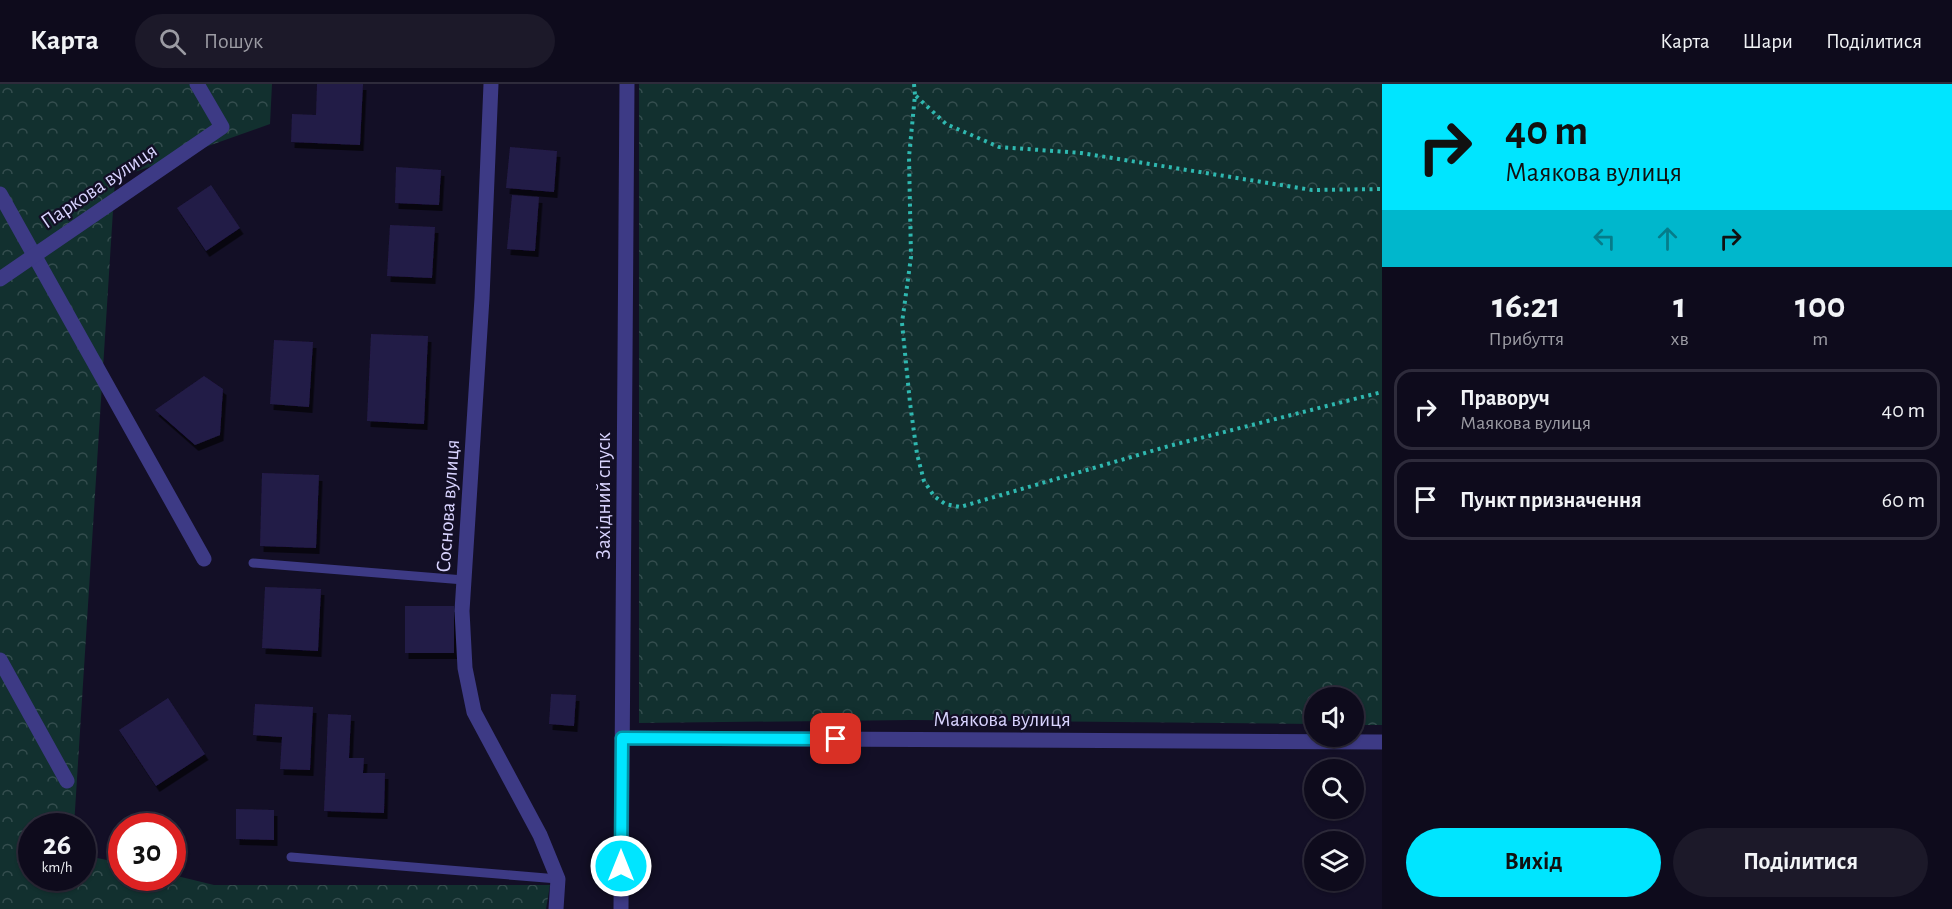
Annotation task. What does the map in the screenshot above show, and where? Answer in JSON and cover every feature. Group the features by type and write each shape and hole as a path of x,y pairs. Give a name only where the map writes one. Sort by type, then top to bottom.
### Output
{"street":[{"name":"Паркова вулиця","path":"0,279 222,127 197,84"},
{"name":"Соснова вулиця","path":"491,84 482,298 462,611 465,668 474,712 540,835 558,879 556,909"},
{"name":"Західний спуск","path":"621,909 627,84"},
{"path":"0,194 204,559"},
{"path":"0,660 67,781"},
{"name":"Маякова вулиця","path":"622,738 1382,742"}],"lane":[{"path":"253,563 464,580"},
{"path":"291,857 558,879"}],"path":[{"path":"914,84 909,157 911,257 902,323 917,454 924,481 934,496 945,504 960,507 1169,446 1382,392"},
{"path":"915,95 946,124 999,147 1081,153 1312,190 1382,189"}],"green space":[{"path":"0,84 272,84 270,124 115,179 75,813 18,813 18,891 96,891 96,858 108,860 108,891 186,891 186,878 214,885 550,885 546,909 0,909"},
{"path":"639,84 1382,84 1382,725 1364,725 1364,687 1304,687 1304,724 911,720 639,723"}],"building":[{"path":"317,84 363,84 360,145 291,142 292,114 316,115"},
{"path":"510,147 557,151 554,192 506,188"},
{"path":"396,167 441,170 439,205 395,203"},
{"path":"211,185 240,228 206,251 177,208"},
{"path":"512,195 539,197 535,251 507,249"},
{"path":"390,225 435,227 432,278 387,276"},
{"path":"371,334 428,336 424,424 367,421"},
{"path":"274,340 313,342 309,407 270,404"},
{"path":"204,376 223,389 220,435 195,445 155,410"},
{"path":"262,473 319,475 316,548 260,546"},
{"path":"265,587 321,589 318,651 262,648"},
{"path":"405,606 454,606 454,653 405,653"},
{"path":"551,694 576,695 574,726 549,724"},
{"path":"168,698 205,754 156,786 119,730"},
{"path":"255,704 313,707 310,770 280,769 282,737 253,735"},
{"path":"328,714 351,715 349,758 364,758 363,773 385,773 384,813 324,811"},
{"path":"236,809 274,810 274,840 236,839"}],"route":[{"path":"621,866 622,738 836,739"}]}
